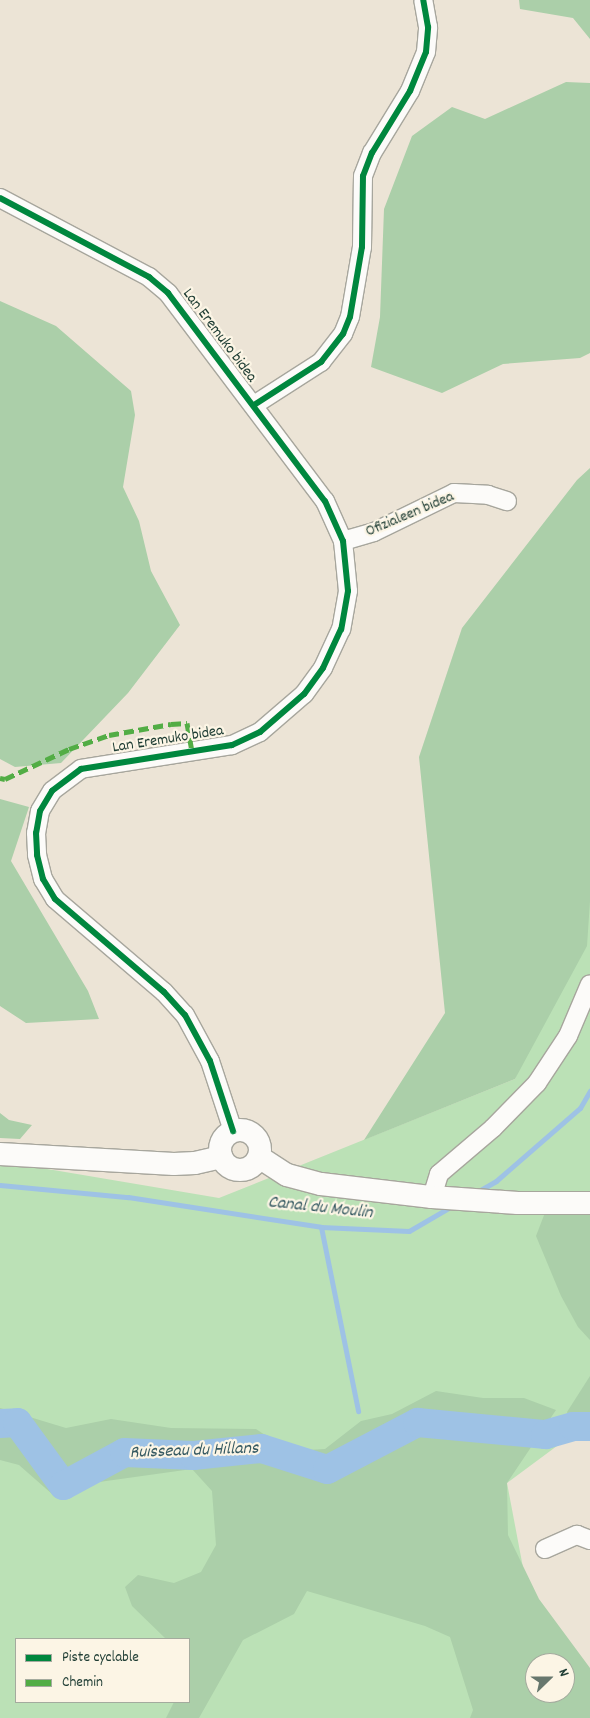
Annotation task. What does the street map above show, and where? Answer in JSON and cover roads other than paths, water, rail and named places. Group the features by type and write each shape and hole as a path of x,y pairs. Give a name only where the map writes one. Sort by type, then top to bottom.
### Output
{"street":[{"path":"254,405 321,362 343,334 350,317 362,247 363,176 372,153 410,91 426,52 428,27 423,0"},
{"name":"Lan Eremuko bidea","path":"0,198 149,277 187,315 325,501 342,541 348,591 341,629 323,668 304,694 260,732 232,745 81,769 52,791 40,811 36,833 37,855 43,879 55,899 164,992 185,1015 210,1061 233,1131"},
{"name":"Ofizialeen bidea","path":"342,541 374,532 454,493 488,495 507,501"},
{"path":"432,1197 439,1174 493,1128 537,1083 568,1036 590,984"},
{"path":"244,1130 256,1137 261,1150 259,1157 250,1168 237,1170 221,1156 222,1143 233,1131 244,1130"},
{"path":"0,1154 174,1164 195,1164 221,1156"},
{"path":"259,1157 287,1175 321,1184 432,1197 590,1203"},
{"path":"545,1549 577,1535 590,1540"}],"waterway":[{"name":"Canal du Moulin","path":"477,1192 496,1181 580,1108 590,1091"},
{"name":"Canal du Moulin","path":"0,1185 128,1197 321,1227 409,1231 452,1206"},
{"path":"321,1227 358,1411"},
{"name":"Ruisseau du Hillans","path":"0,1423 17,1422 63,1485 124,1452 193,1455 261,1448 327,1469 417,1422 545,1434 573,1426 590,1426"}]}
